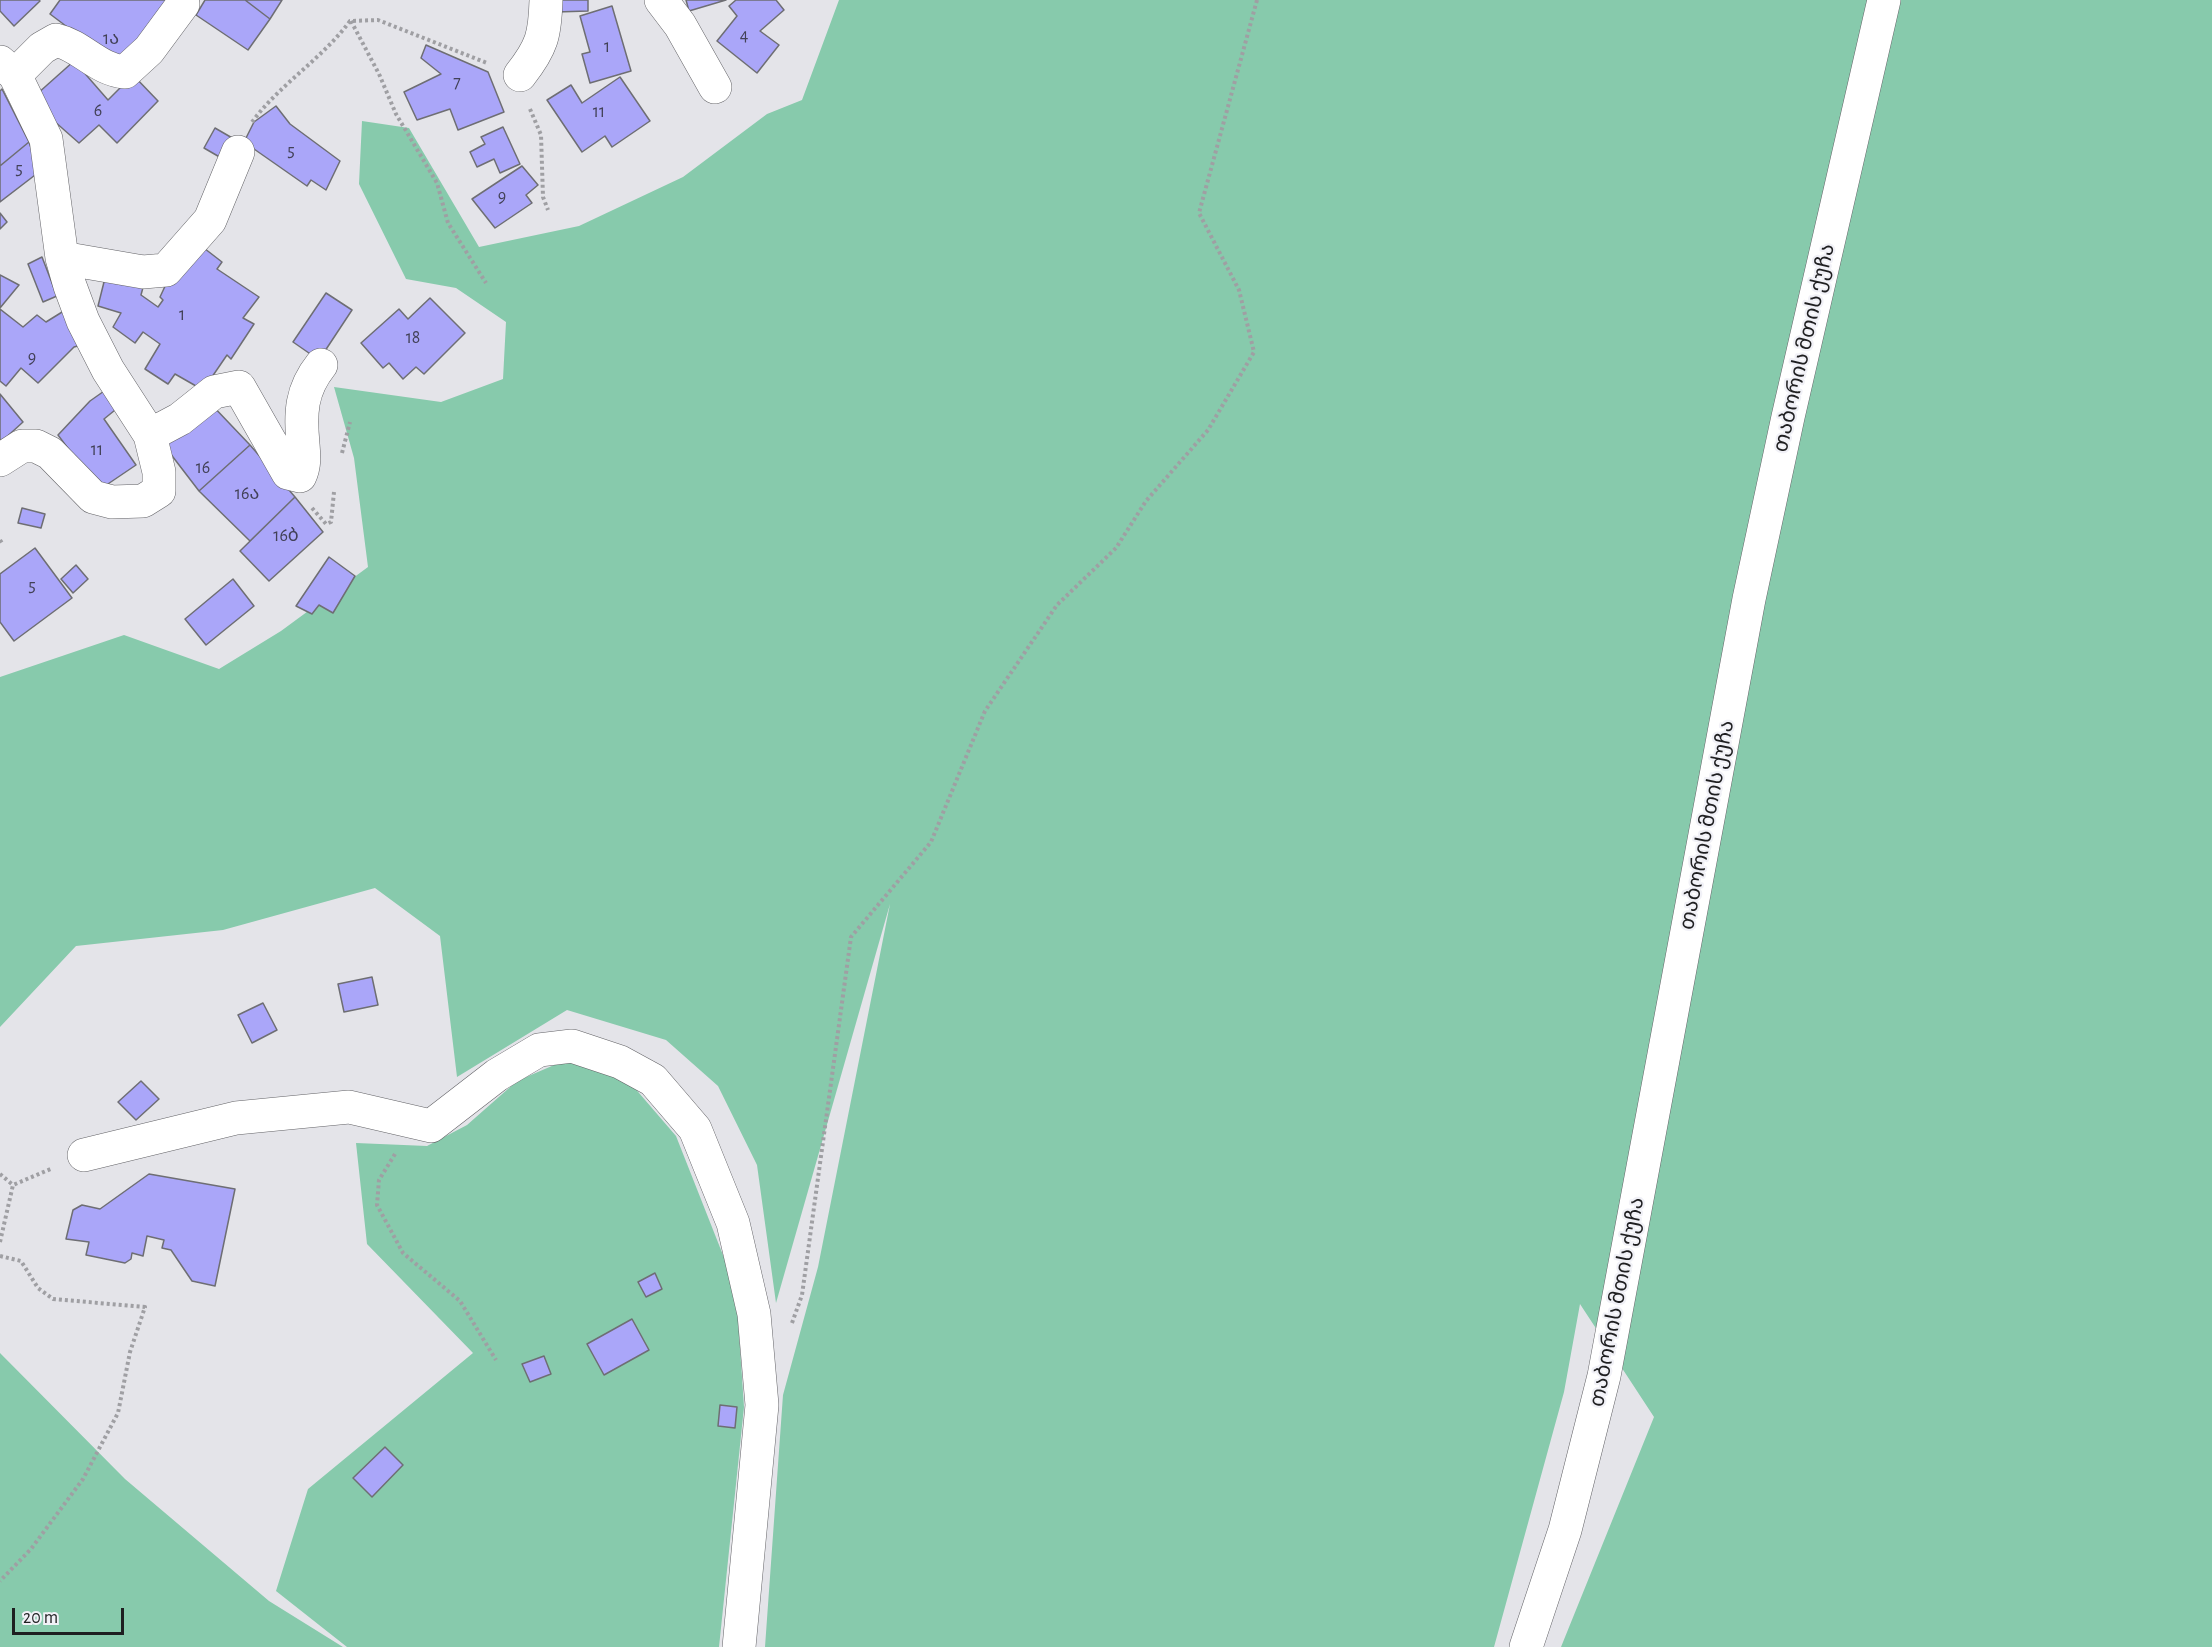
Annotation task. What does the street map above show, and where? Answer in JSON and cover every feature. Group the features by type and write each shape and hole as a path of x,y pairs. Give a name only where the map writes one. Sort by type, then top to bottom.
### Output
{"main road":[{"path":"520,75 539,51 546,22 546,0"},
{"path":"661,0 680,25 715,87"},
{"name":"თაბორის მთის ქუჩა","path":"1526,1647 1565,1530 1604,1376 1749,599 1788,417 1884,0"},
{"path":"0,460 22,446 36,446 50,453 93,497 112,502 143,501 159,491 159,472 150,435 108,370 83,321 62,258 46,139 7,68 56,40 71,44 109,71 124,72 149,50 183,4"},
{"path":"62,258 143,272 166,270 210,220 238,152"},
{"path":"150,435 180,419 214,392 239,387 288,473 300,476 304,466 300,414 308,381 321,365"},
{"path":"84,1155 236,1118 349,1107 430,1126 497,1075 539,1050 572,1046 620,1062 653,1080 695,1130 733,1223 754,1314 762,1405 739,1647"}],"path":[{"path":"790,1328 802,1294 851,937 931,842 985,711 1057,605 1116,548 1146,501 1208,430 1254,352 1239,290 1199,213 1257,0"},
{"path":"350,21 378,20 449,50"},
{"path":"238,152 244,132 268,100 335,41 350,21"},
{"path":"350,21 379,74 396,114 437,183 448,223 486,283"},
{"path":"520,75 521,88 541,135 541,178 548,210"},
{"path":"430,1126 392,1157 379,1180 377,1205 403,1253 460,1301 496,1360"},
{"path":"13,1185 84,1155"},
{"path":"0,1174 13,1185"},
{"path":"0,1242 13,1185"},
{"path":"0,1256 21,1261 38,1288 53,1299 145,1307 130,1352 118,1413 88,1469 31,1549 0,1581"}],"green space":[{"path":"839,0 2212,0 2212,1647 1561,1647 1654,1417 1580,1304 1564,1392 1494,1647 765,1647 783,1395 818,1267 890,904 776,1303 757,1165 718,1086 666,1040 567,1010 457,1077 440,936 375,888 223,930 76,946 0,1027 0,677 124,635 219,669 281,631 368,567 354,458 334,387 441,402 503,379 506,322 456,288 406,279 359,184 362,121 409,128 479,247 579,226 683,177 767,114 802,100"},
{"path":"582,1053 627,1079 676,1136 736,1288 744,1407 719,1647 347,1647 276,1591 308,1489 473,1353 367,1244 356,1143 427,1146 467,1125 517,1081"},
{"path":"0,1353 125,1479 269,1601 343,1647 0,1647"}],"building":[{"path":"0,0 40,1 14,26 0,11"},
{"path":"60,0 171,0 151,30 115,63 50,14"},
{"path":"205,0 245,0 270,19 248,50 196,15"},
{"path":"245,0 282,0 270,19"},
{"path":"556,0 588,0 588,11 556,12"},
{"path":"686,0 726,0 689,11"},
{"path":"736,0 776,0 784,10 760,31 779,45 757,73 717,41 737,16 729,6"},
{"path":"612,6 631,71 590,83 582,54 590,52 580,16"},
{"path":"426,45 488,72 504,112 458,130 450,109 417,120 404,92 441,74 421,58"},
{"path":"74,61 108,100 133,75 158,101 117,143 99,125 79,143 54,121 37,94"},
{"path":"620,77 650,121 612,147 605,136 582,152 547,100 571,85 582,103"},
{"path":"2,89 29,142 0,166 0,91"},
{"path":"276,106 290,124 340,161 326,190 311,180 307,186 244,142 254,122"},
{"path":"503,127 520,164 500,173 494,159 477,167 470,152 485,144 481,137"},
{"path":"215,128 234,139 223,159 204,148"},
{"path":"29,142 39,172 0,202 0,166"},
{"path":"522,166 538,185 526,195 532,203 495,228 472,199"},
{"path":"0,213 7,222 0,229"},
{"path":"200,245 222,262 217,269 259,297 243,318 254,324 231,359 227,355 203,390 175,374 168,384 145,369 160,344 143,332 135,343 113,327 121,313 98,306 107,270 145,280 141,295 158,307 163,300 160,297 167,282"},
{"path":"42,257 57,296 43,302 28,264"},
{"path":"0,275 19,285 0,308"},
{"path":"326,293 352,310 319,360 293,342"},
{"path":"430,298 465,333 424,374 416,367 403,379 389,363 383,368 361,343 399,309 408,319"},
{"path":"0,309 23,327 37,315 46,322 67,309 85,344 74,347 38,383 21,368 6,386 0,381"},
{"path":"107,389 120,406 104,419 136,465 99,490 58,435 90,401"},
{"path":"0,394 23,422 0,443"},
{"path":"210,403 250,445 199,491 163,444"},
{"path":"250,445 295,497 250,541 199,491"},
{"path":"295,497 323,532 269,581 240,551"},
{"path":"22,508 45,514 41,528 18,523"},
{"path":"35,548 72,598 14,641 0,622 0,574"},
{"path":"329,557 355,576 333,613 319,605 312,614 296,606"},
{"path":"76,565 88,579 73,593 61,579"},
{"path":"233,579 254,606 206,645 185,619"},
{"path":"372,977 378,1005 344,1012 338,984"},
{"path":"263,1003 277,1030 252,1043 238,1015"},
{"path":"141,1081 159,1099 136,1120 118,1102"},
{"path":"149,1174 235,1189 215,1286 192,1281 171,1250 162,1248 164,1240 147,1236 143,1256 132,1253 131,1259 125,1263 86,1255 89,1242 66,1239 73,1210 82,1205 100,1209"},
{"path":"655,1273 662,1289 646,1297 638,1282"},
{"path":"632,1319 649,1350 604,1375 587,1344"},
{"path":"544,1356 551,1374 530,1382 522,1364"},
{"path":"720,1405 737,1407 735,1428 718,1426"},
{"path":"385,1447 403,1465 372,1497 353,1478"}]}
